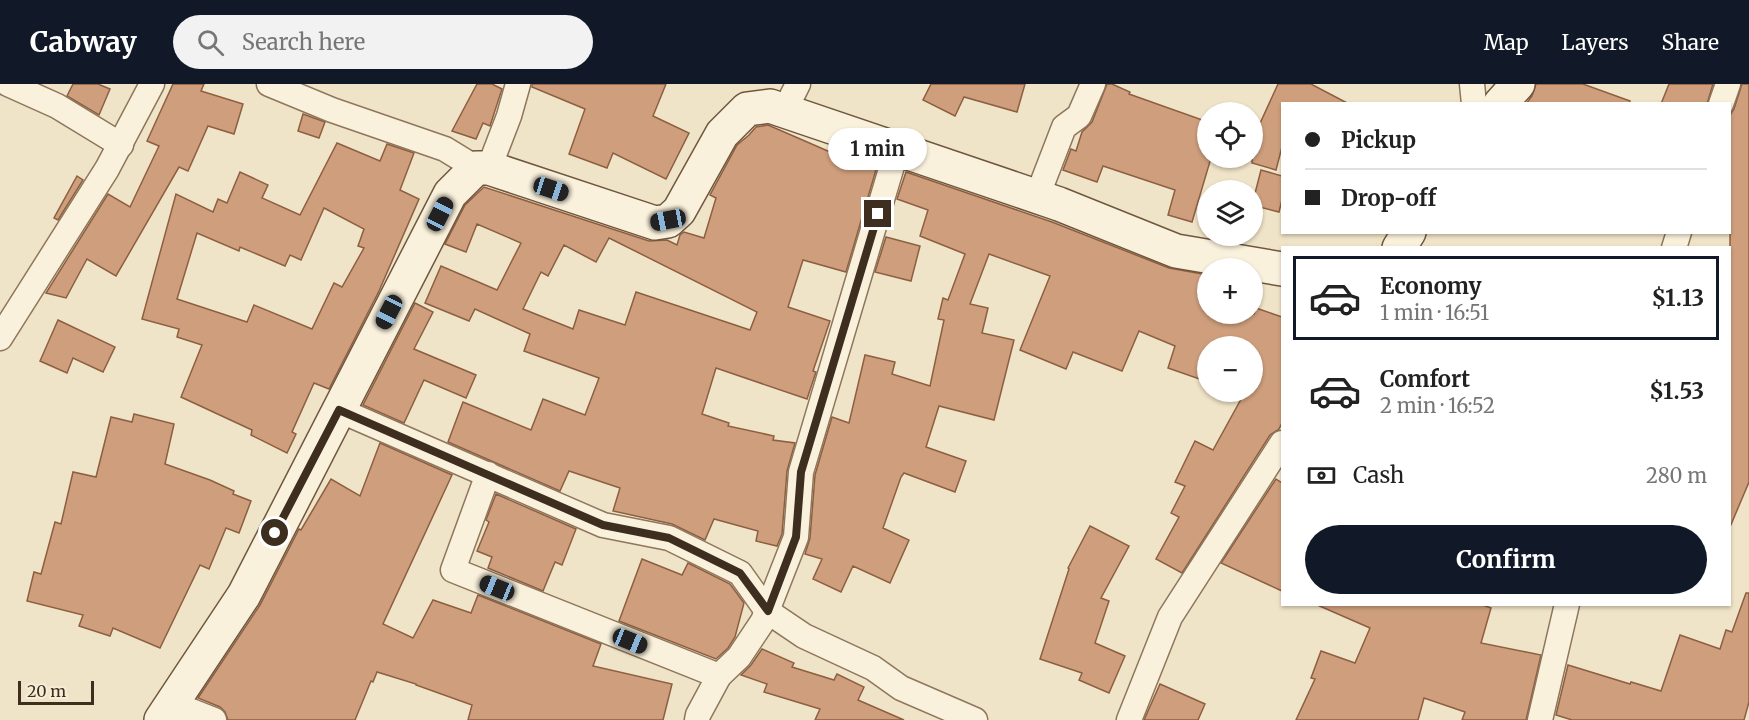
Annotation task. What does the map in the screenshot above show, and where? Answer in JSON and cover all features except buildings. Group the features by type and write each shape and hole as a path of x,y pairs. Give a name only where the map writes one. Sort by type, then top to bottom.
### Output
{"main road":[{"path":"1502,102 1518,84"},
{"path":"166,712 244,595 450,194 482,168 655,223 661,222 668,220 679,211 722,134 747,109 770,106 792,97 897,149 1036,197 1176,251 1281,269"}],"street":[{"path":"8,84 57,106 121,145"},
{"path":"0,338 121,145 152,84"},
{"path":"269,84 332,110 445,149 482,168 509,116 518,84"},
{"path":"1036,197 1064,127 1079,116 1093,84"},
{"path":"1472,84 1474,102"},
{"path":"1722,102 1728,84"},
{"path":"697,720 719,676 739,657 768,611 796,537 801,472 897,149"},
{"path":"339,410 603,525 669,538 680,543 740,573 768,611 804,636 873,668 901,688 975,720"},
{"path":"1129,720 1170,617 1281,445"},
{"path":"488,474 453,570 719,676"},
{"path":"1540,720 1567,606"},
{"path":"166,712 214,720"}],"route":[{"path":"275,533 339,410 603,525 669,538 740,573 768,611 796,537 801,472 878,214"}]}
